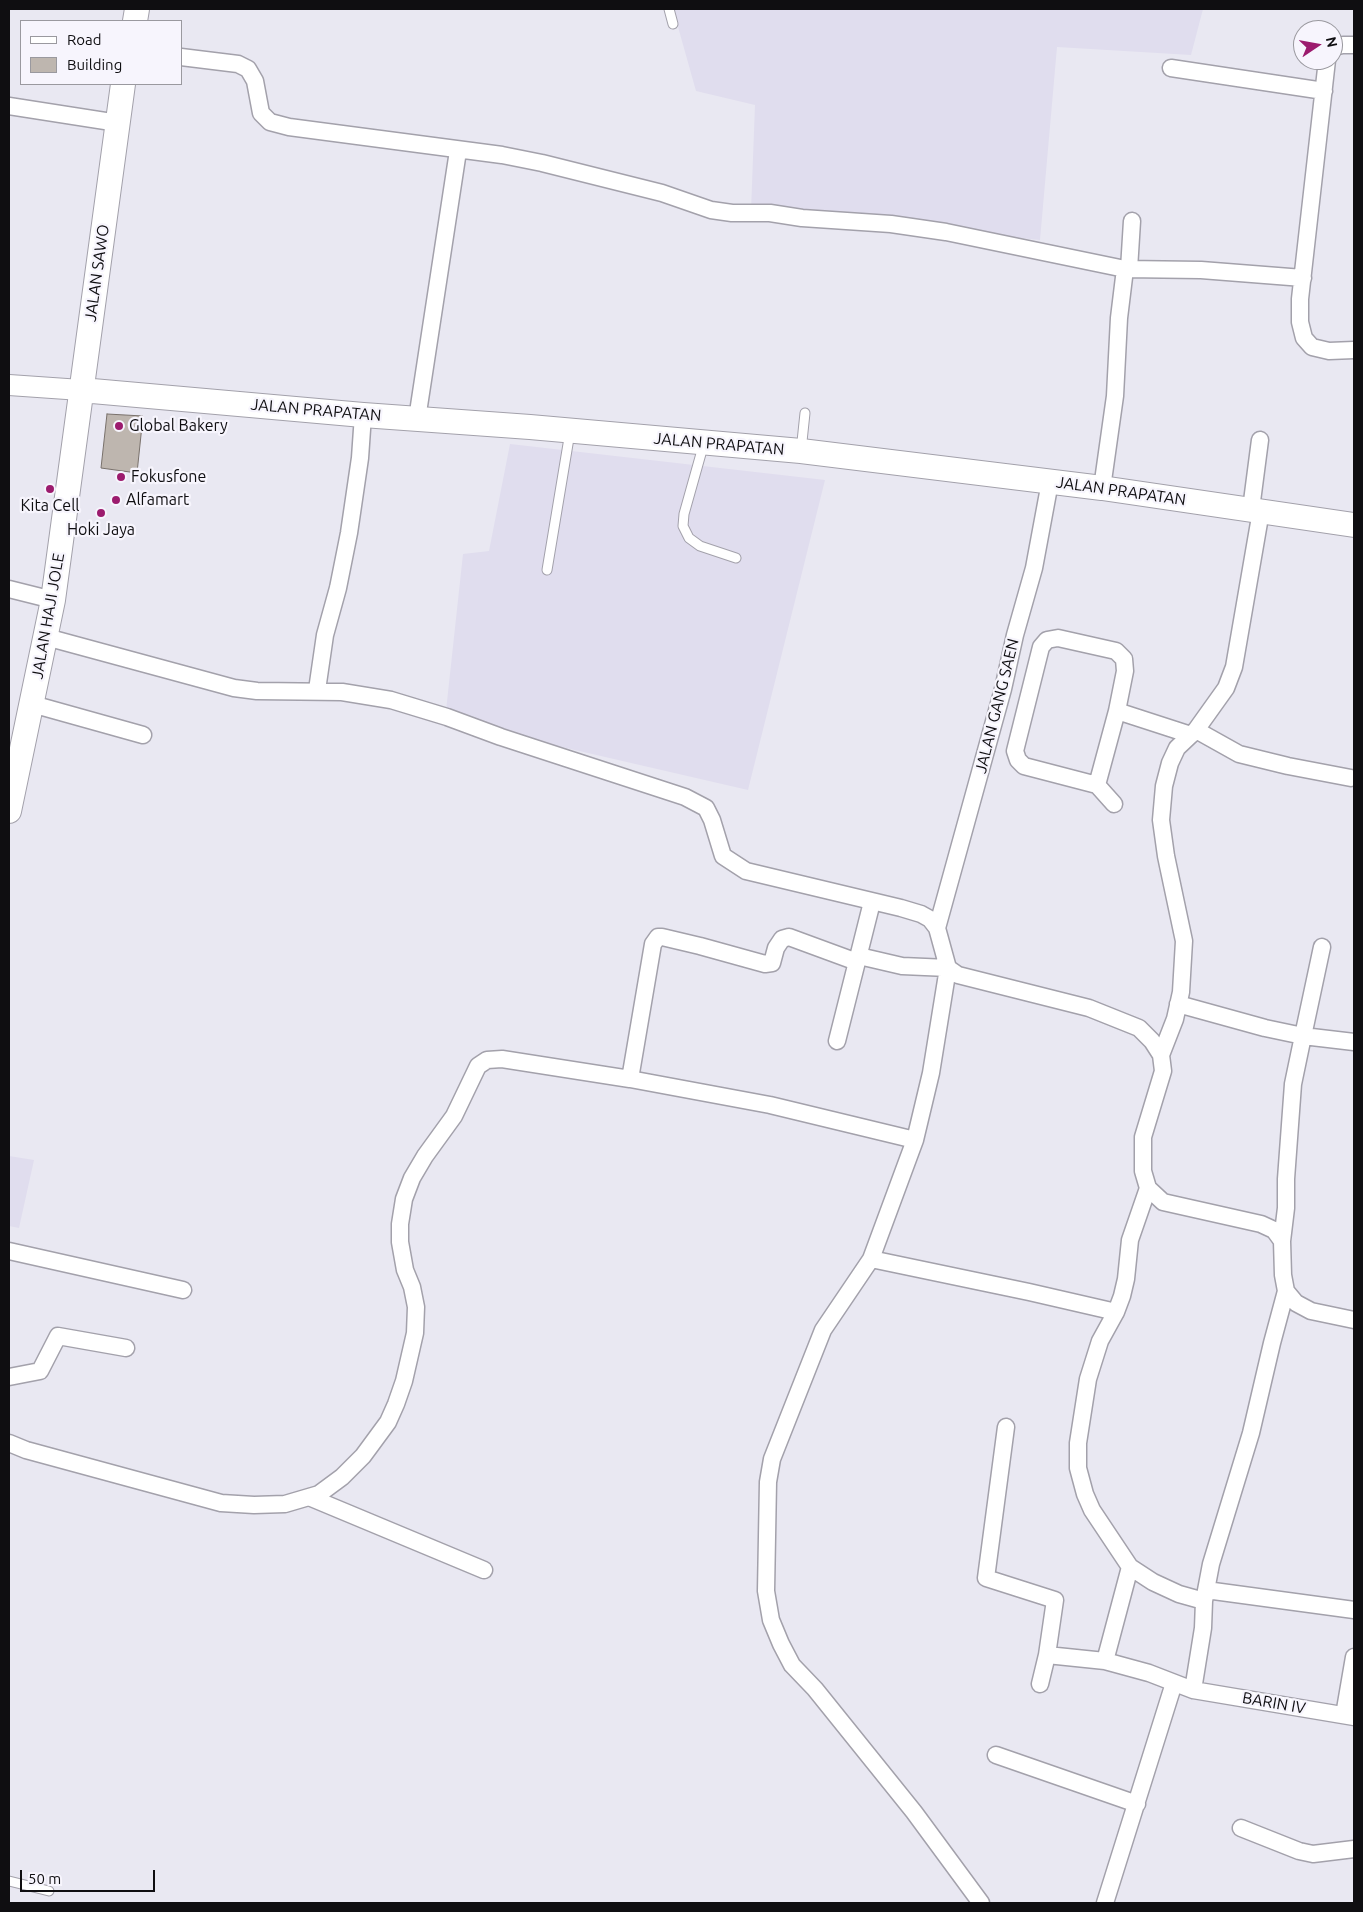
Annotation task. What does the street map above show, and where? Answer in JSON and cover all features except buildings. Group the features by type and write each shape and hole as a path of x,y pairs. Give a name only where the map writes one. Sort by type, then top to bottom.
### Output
{"main road":[{"name":"JALAN SAWO","path":"81,390 123,85"},
{"name":"JALAN PRAPATAN","path":"81,390 801,451 1102,488 1354,525"},
{"name":"JALAN HAJI JOLE","path":"9,811 12,785 32,704 53,600 81,390"}],"street":[{"path":"182,57 238,64 248,69 255,81 261,113 270,122 289,127 458,151 502,155 662,193 711,210 732,213 770,213 802,218 892,224 946,232 1127,269 1210,270 1303,278"},
{"path":"1171,68 1324,91"},
{"path":"1326,70 1299,316 1307,343 1320,350 1354,350"},
{"path":"9,106 118,122"},
{"path":"417,418 458,151"},
{"path":"1102,488 1115,396 1119,318 1132,221"},
{"path":"9,385 81,390"},
{"path":"317,690 325,635 338,588 349,533 360,458 363,415"},
{"path":"1260,440 1256,510 1234,667 1226,688 1193,732 1177,748 1170,763 1164,786 1162,820 1166,856 1184,941 1181,992 1161,1055 1162,1071 1143,1137 1143,1171 1148,1188 1163,1202 1261,1224 1274,1230 1282,1241"},
{"name":"JALAN GANG SAEN","path":"937,928 1003,689 1034,568 1050,482"},
{"path":"9,589 53,600"},
{"path":"46,637 234,688 257,691 317,690 342,692 391,700 447,716 501,736 685,797 706,808 712,820 723,856 746,871 901,908 921,914 930,919 937,928 948,968 931,1073 915,1140 871,1259 853,1289 823,1330 772,1458 768,1482 766,1591 772,1620 781,1644 792,1665 816,1689 914,1812 981,1903"},
{"path":"1097,785 1117,711 1125,671 1124,659 1116,651 1058,638 1048,640 1041,647 1015,752 1018,760 1024,766 1097,785 1114,804"},
{"path":"32,704 143,735"},
{"path":"1117,711 1193,732 1239,754 1351,778"},
{"path":"838,1041 872,902"},
{"path":"630,1079 653,944 658,937 700,946 765,964 772,963 776,948 782,939 789,937 858,959 902,966 948,968 958,974 1041,994 1119,1019 1139,1028 1152,1041 1161,1055"},
{"path":"1194,1690 1203,1628 1205,1596 1211,1564 1251,1433 1286,1291 1283,1275 1282,1241 1286,1208 1286,1179 1293,1084 1322,947"},
{"path":"1178,1004 1302,1036 1354,1042"},
{"path":"9,1443 26,1450 220,1503 285,1504 319,1494 342,1477 363,1456 388,1422 396,1404 415,1333 416,1307 412,1287 405,1270 400,1242 400,1224 404,1199 412,1178 425,1156 454,1116 478,1066 487,1060 502,1059 630,1079 770,1105 915,1140"},
{"path":"1148,1188 1130,1240 1126,1279 1116,1312 1100,1341 1088,1379 1078,1443 1078,1468 1084,1494 1092,1510 1130,1567 1178,1594 1354,1610"},
{"path":"9,1251 184,1290"},
{"path":"871,1259 1116,1312"},
{"path":"1286,1291 1296,1303 1311,1312 1354,1320"},
{"path":"9,1377 40,1371 58,1336 126,1348"},
{"path":"1006,1427 986,1578 1055,1600 1047,1655 1040,1684"},
{"path":"309,1497 484,1570"},
{"path":"1105,1661 1130,1567"},
{"name":"BARIN IV","path":"1047,1655 1105,1661 1149,1673 1194,1690 1349,1716"},
{"path":"1349,1716 1354,1658"},
{"path":"1105,1903 1174,1683"},
{"path":"996,1755 1137,1804"},
{"path":"1241,1828 1299,1851 1313,1854 1354,1849"}],"lane":[{"path":"669,9 673,24"},
{"path":"801,451 805,413"},
{"path":"546,570 570,431"},
{"path":"704,442 684,514 683,526 689,538 700,546 736,558"},
{"path":"9,1881 48,1891"}],"shaded area":[{"path":"673,9 1203,9 1191,55 1057,47 1040,240 751,211 755,105 696,91"},
{"path":"510,444 825,480 748,790 445,720 463,554 489,551"},
{"path":"9,1156 34,1160 19,1228 9,1226"}],"place":[{"name":"Global Bakery","path":"119,426"},
{"name":"Fokusfone","path":"121,477"},
{"name":"Kita Cell","path":"50,489"},
{"name":"Alfamart","path":"116,500"},
{"name":"Hoki Jaya","path":"101,513"}]}
